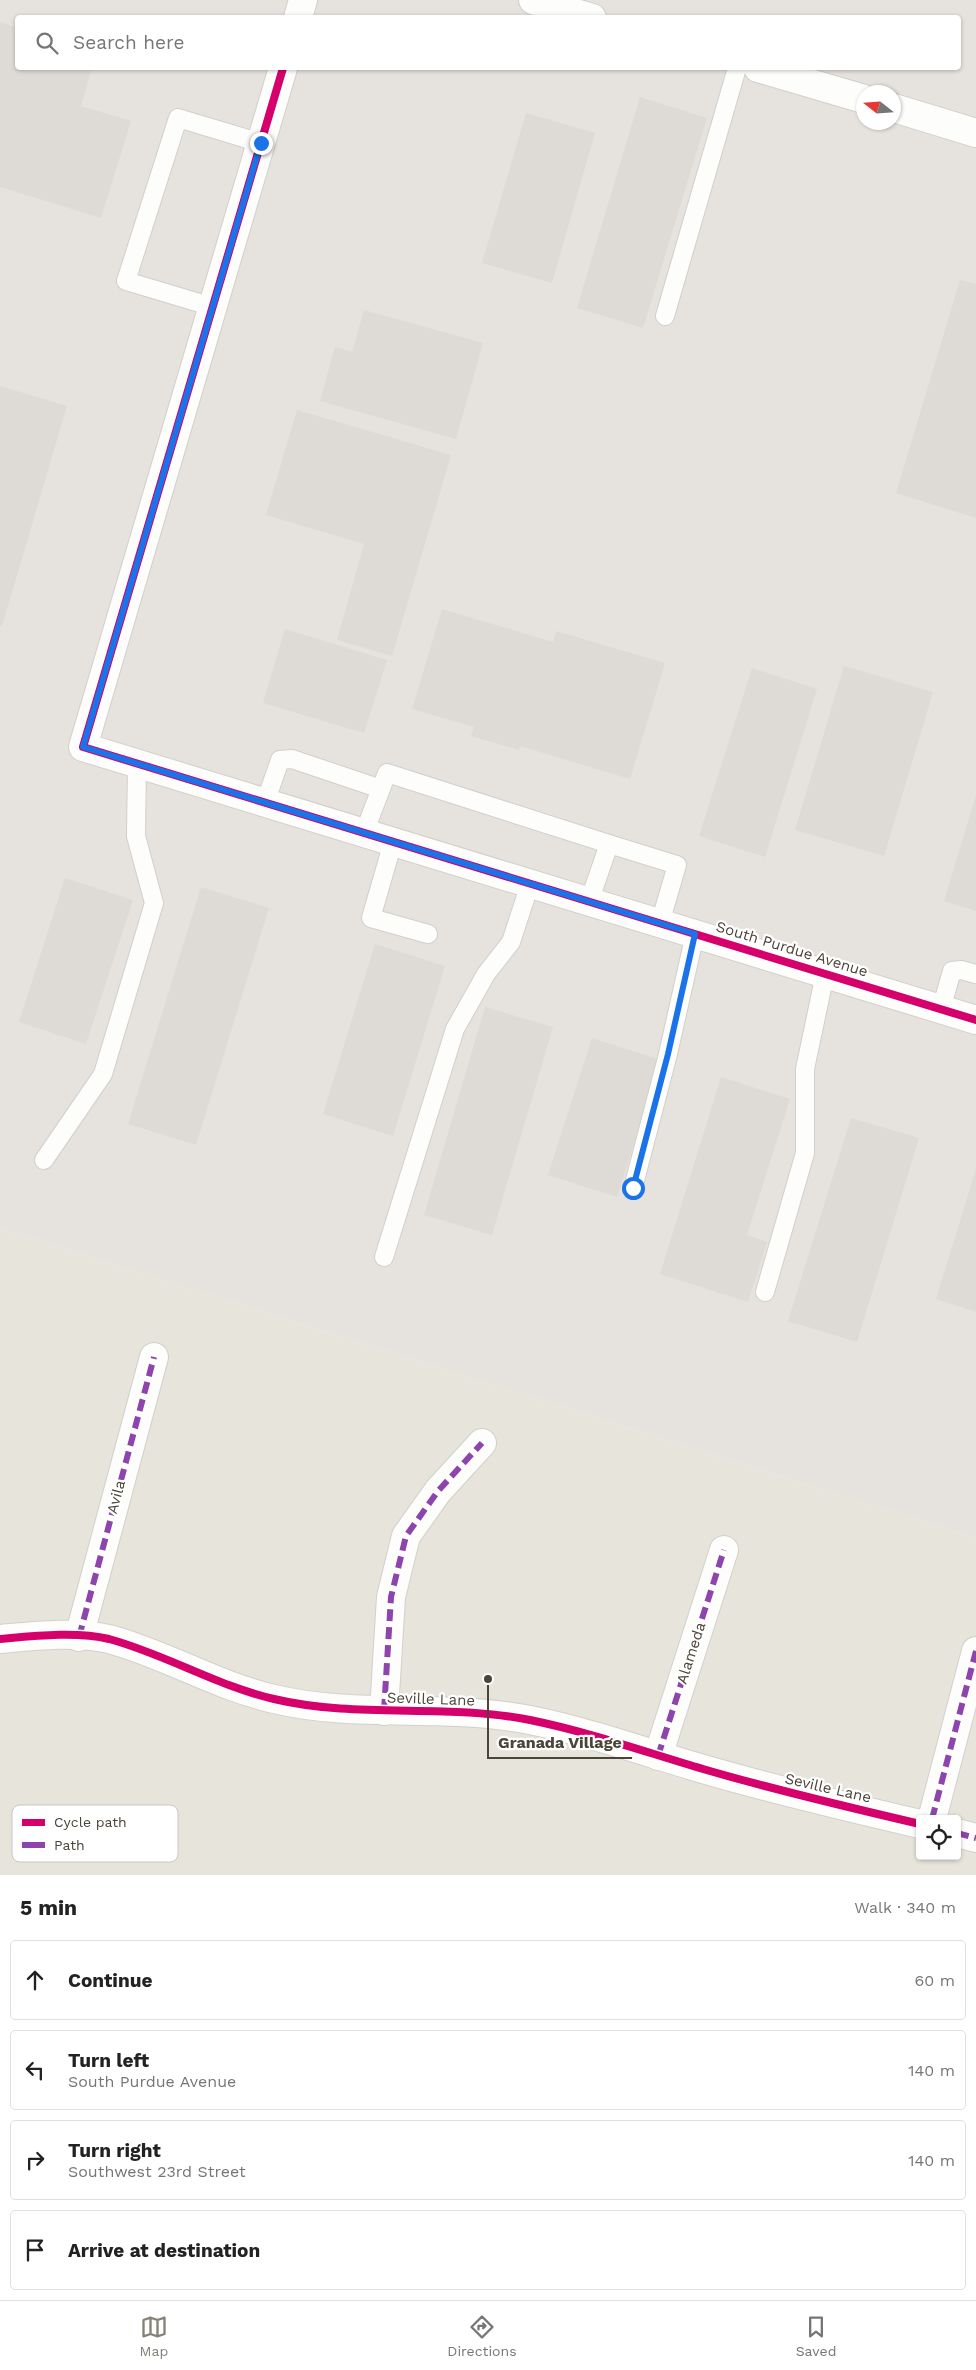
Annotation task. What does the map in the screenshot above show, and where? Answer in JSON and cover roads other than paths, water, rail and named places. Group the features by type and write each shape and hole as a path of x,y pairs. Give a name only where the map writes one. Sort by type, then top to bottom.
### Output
{"street":[{"path":"299,15 303,0"},
{"path":"533,0 582,15"},
{"path":"213,307 282,70"},
{"path":"765,70 856,97"},
{"path":"901,110 976,133"},
{"name":"South Purdue Avenue","path":"213,307 83,747 976,1020"},
{"name":"Avila","path":"79,1636 154,1357"},
{"path":"384,1711 391,1597 406,1536 438,1491 482,1443"},
{"name":"Alameda","path":"658,1756 724,1550"},
{"name":"Seville Lane","path":"0,1639 44,1635 107,1639 272,1699 311,1706 384,1711 460,1712 527,1719 588,1733 658,1756 779,1791 916,1823"},
{"path":"933,1815 976,1651"},
{"path":"961,1834 976,1838"}],"lane":[{"path":"665,316 736,70"},
{"path":"213,307 126,281 178,118 261,143"},
{"path":"265,803 280,760 292,759 381,789"},
{"path":"44,1160 103,1074 154,903 136,836 137,764"},
{"path":"364,833 387,773 677,865 660,924"},
{"path":"393,842 371,918 428,934"},
{"path":"589,902 609,844"},
{"path":"384,1256 455,1029 486,974 511,942 530,884"},
{"path":"633,1188 668,1054 695,934"},
{"path":"941,1009 952,971 961,970 976,974"},
{"path":"765,1292 805,1153 805,1069 825,974"}],"place":[{"name":"Granada Village","path":"488,1679"}]}
